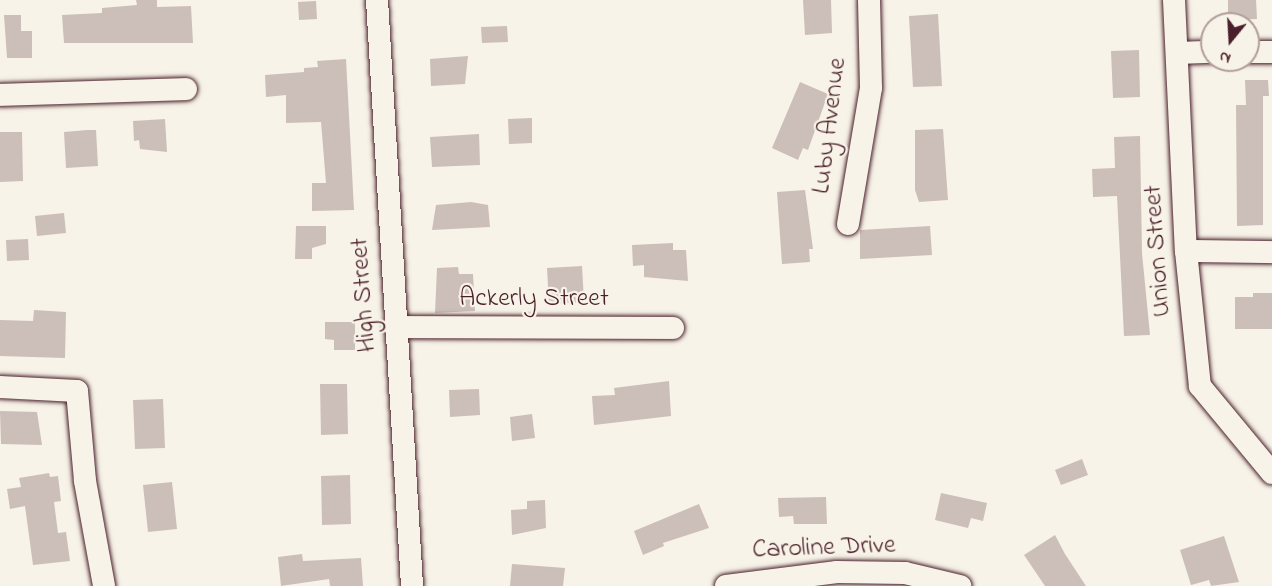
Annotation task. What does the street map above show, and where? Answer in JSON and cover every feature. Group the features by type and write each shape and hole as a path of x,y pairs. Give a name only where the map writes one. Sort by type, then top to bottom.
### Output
{"street":[{"name":"High Street","path":"377,0 412,586"},
{"name":"Luby Avenue","path":"848,224 871,87 869,0"},
{"name":"Union Street","path":"1173,0 1186,251 1200,386 1272,473"},
{"path":"1177,53 1200,52"},
{"path":"0,95 186,89"},
{"path":"1186,251 1272,252"},
{"name":"Ackerly Street","path":"395,327 673,328"},
{"path":"0,387 77,391 85,481 104,586"},
{"name":"Caroline Drive","path":"726,586 837,572 905,573 960,586"}],"building":[{"path":"136,0 157,0 157,7 191,6 193,43 64,43 62,15 102,13 102,8 137,5"},
{"path":"803,0 831,0 832,33 805,35"},
{"path":"1228,0 1256,0 1257,12 1228,12"},
{"path":"316,1 317,19 299,20 298,2"},
{"path":"938,14 942,86 913,87 909,16"},
{"path":"4,15 21,15 21,31 32,31 32,58 7,58"},
{"path":"507,26 508,42 482,43 481,27"},
{"path":"1139,50 1140,97 1113,98 1111,51"},
{"path":"468,56 465,84 431,86 430,59"},
{"path":"346,59 354,210 312,211 312,183 326,183 321,122 286,123 286,95 266,97 265,75 304,72 304,68 318,67 317,61"},
{"path":"1245,80 1268,80 1269,96 1263,96 1263,225 1237,226 1236,105 1246,105"},
{"path":"800,82 828,94 808,150 803,148 798,160 772,148"},
{"path":"532,118 532,143 509,144 508,119"},
{"path":"165,119 167,152 140,149 139,140 134,141 133,121"},
{"path":"943,129 948,200 919,202 915,190 915,130"},
{"path":"96,130 98,166 66,168 64,132"},
{"path":"0,132 22,132 23,181 0,182"},
{"path":"479,134 480,165 432,167 430,137"},
{"path":"1140,136 1142,253 1150,335 1124,336 1117,196 1093,197 1092,169 1115,168 1114,137"},
{"path":"805,190 813,249 809,249 810,262 782,264 777,192"},
{"path":"471,202 488,205 490,227 432,230 436,205"},
{"path":"64,213 66,233 37,236 35,216"},
{"path":"296,226 326,226 326,244 312,248 312,259 295,259"},
{"path":"930,226 932,255 860,259 860,230"},
{"path":"28,239 29,260 7,261 6,240"},
{"path":"673,243 673,250 686,250 688,281 644,277 644,265 633,266 632,245"},
{"path":"582,266 584,302 549,304 547,268"},
{"path":"458,267 459,274 473,274 475,311 435,313 437,268"},
{"path":"1253,293 1272,293 1272,329 1235,329 1235,297 1253,297"},
{"path":"34,310 66,312 65,358 0,356 0,320 33,321"},
{"path":"325,322 355,322 355,350 334,350 334,340 325,339"},
{"path":"669,381 671,416 594,425 592,396 615,395 614,388"},
{"path":"320,384 347,384 348,434 321,435"},
{"path":"479,389 480,415 450,417 449,390"},
{"path":"163,399 165,448 135,449 133,400"},
{"path":"0,411 37,412 42,445 1,444"},
{"path":"532,414 535,438 512,441 510,417"},
{"path":"1082,459 1088,475 1061,485 1055,470"},
{"path":"49,473 50,477 58,476 61,501 54,502 58,533 66,532 70,561 33,565 25,506 10,509 7,489 21,487 19,478"},
{"path":"350,475 351,524 322,525 321,476"},
{"path":"172,482 177,529 148,532 143,485"},
{"path":"941,493 987,503 983,521 971,518 968,528 935,520"},
{"path":"826,497 827,524 794,524 793,516 779,517 778,498"},
{"path":"545,500 546,528 512,535 511,510 527,509 527,501"},
{"path":"699,504 709,528 663,543 664,546 643,555 634,531"},
{"path":"1055,535 1086,586 1045,586 1024,555"},
{"path":"1224,536 1239,582 1211,586 1209,580 1191,585 1180,550"},
{"path":"302,554 303,561 361,558 363,586 330,586 329,579 281,586 278,557"},
{"path":"512,564 565,568 563,586 510,586"}]}
